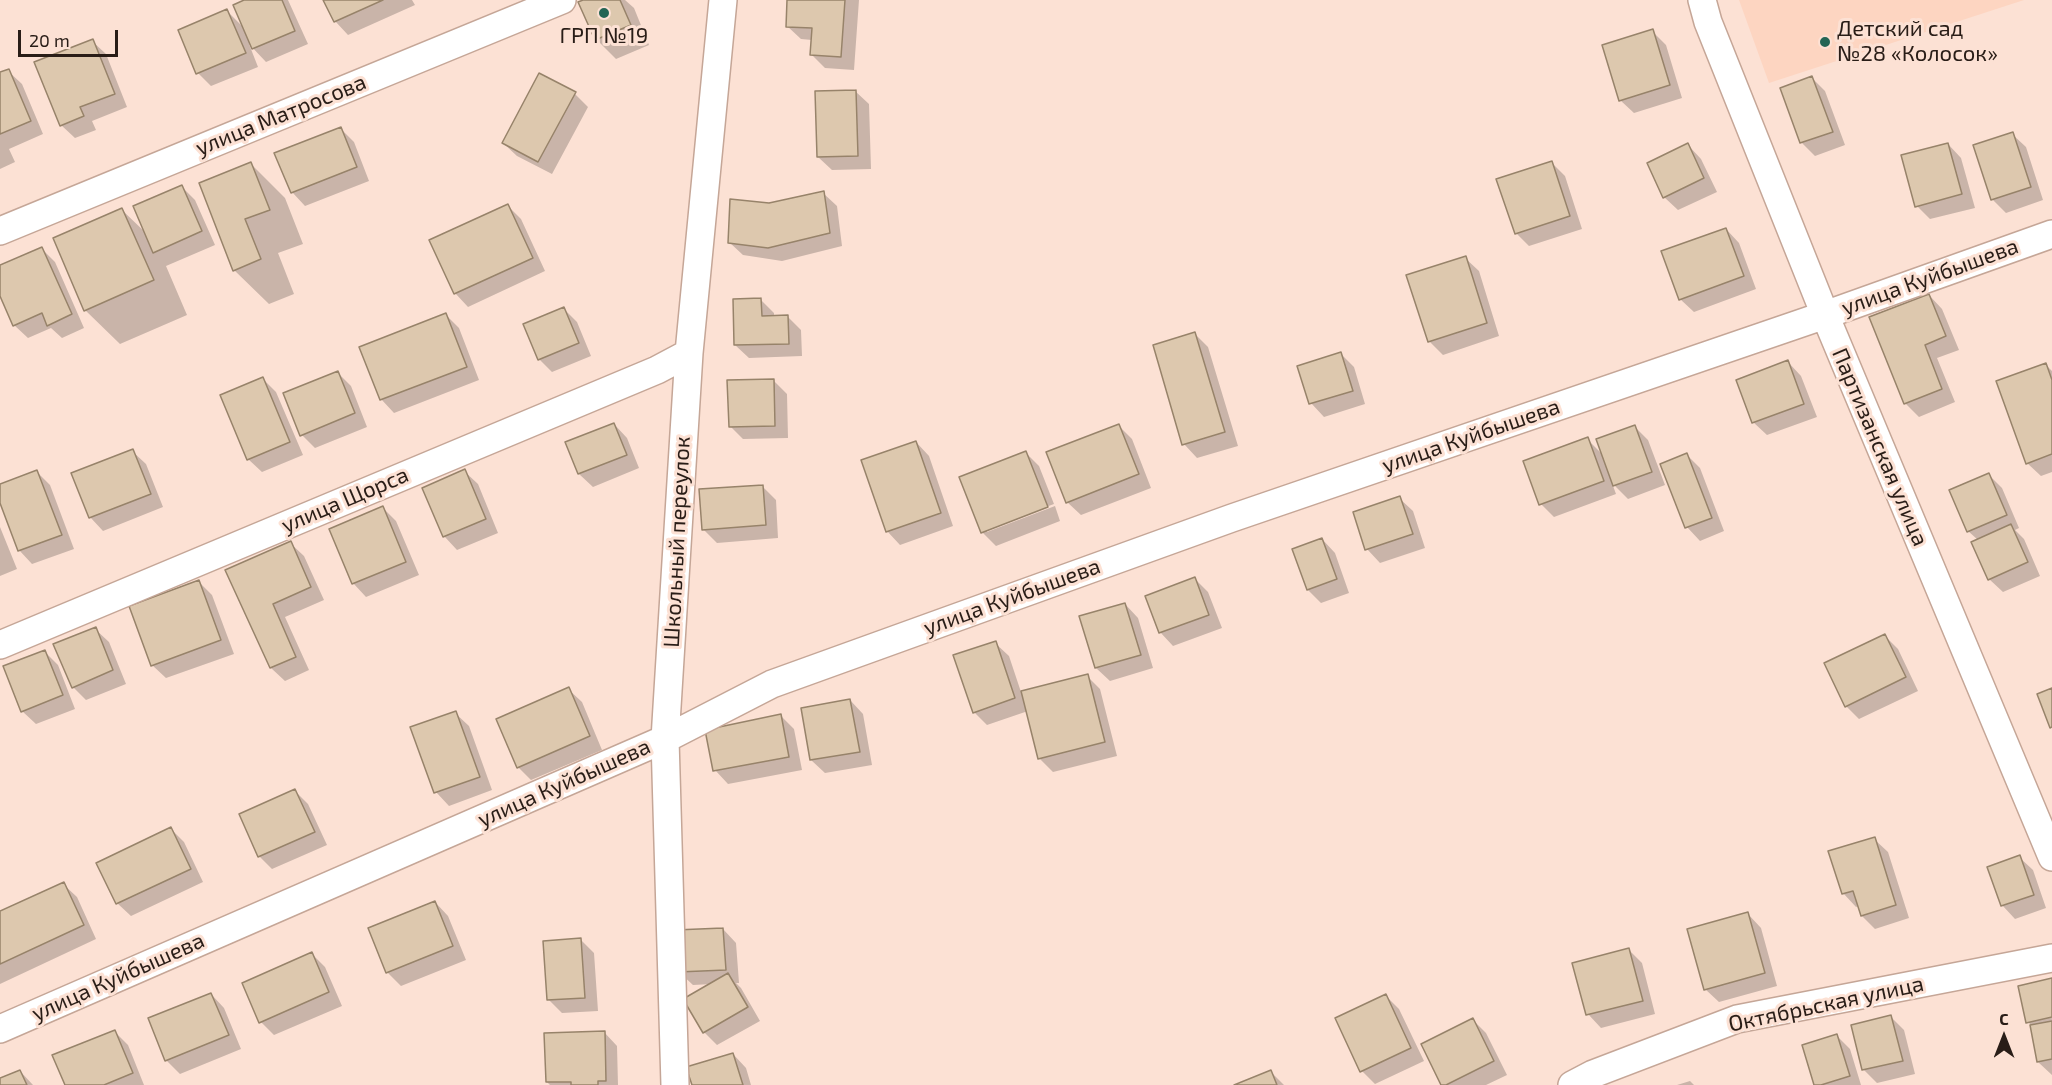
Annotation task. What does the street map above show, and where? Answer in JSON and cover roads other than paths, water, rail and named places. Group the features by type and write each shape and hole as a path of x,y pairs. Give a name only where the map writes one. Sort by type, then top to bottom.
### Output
{"street":[{"name":"улица Матросова","path":"0,231 562,0"},
{"name":"Школьный переулок","path":"675,1085 665,739 689,353 723,0"},
{"name":"Партизанская улица","path":"1702,0 1825,315 2052,857"},
{"name":"улица Куйбышева","path":"0,1029 665,739 772,684 1243,514 1825,315 2052,234"},
{"name":"улица Щорса","path":"0,645 657,370 689,353"},
{"name":"Октябрьская улица","path":"1572,1085 1593,1074 1737,1019 2052,958"}],"place":[{"name":"ГРП №19","path":"604,13"},
{"name":"Детский сад №28 «Колосок»","path":"1825,42"}]}
